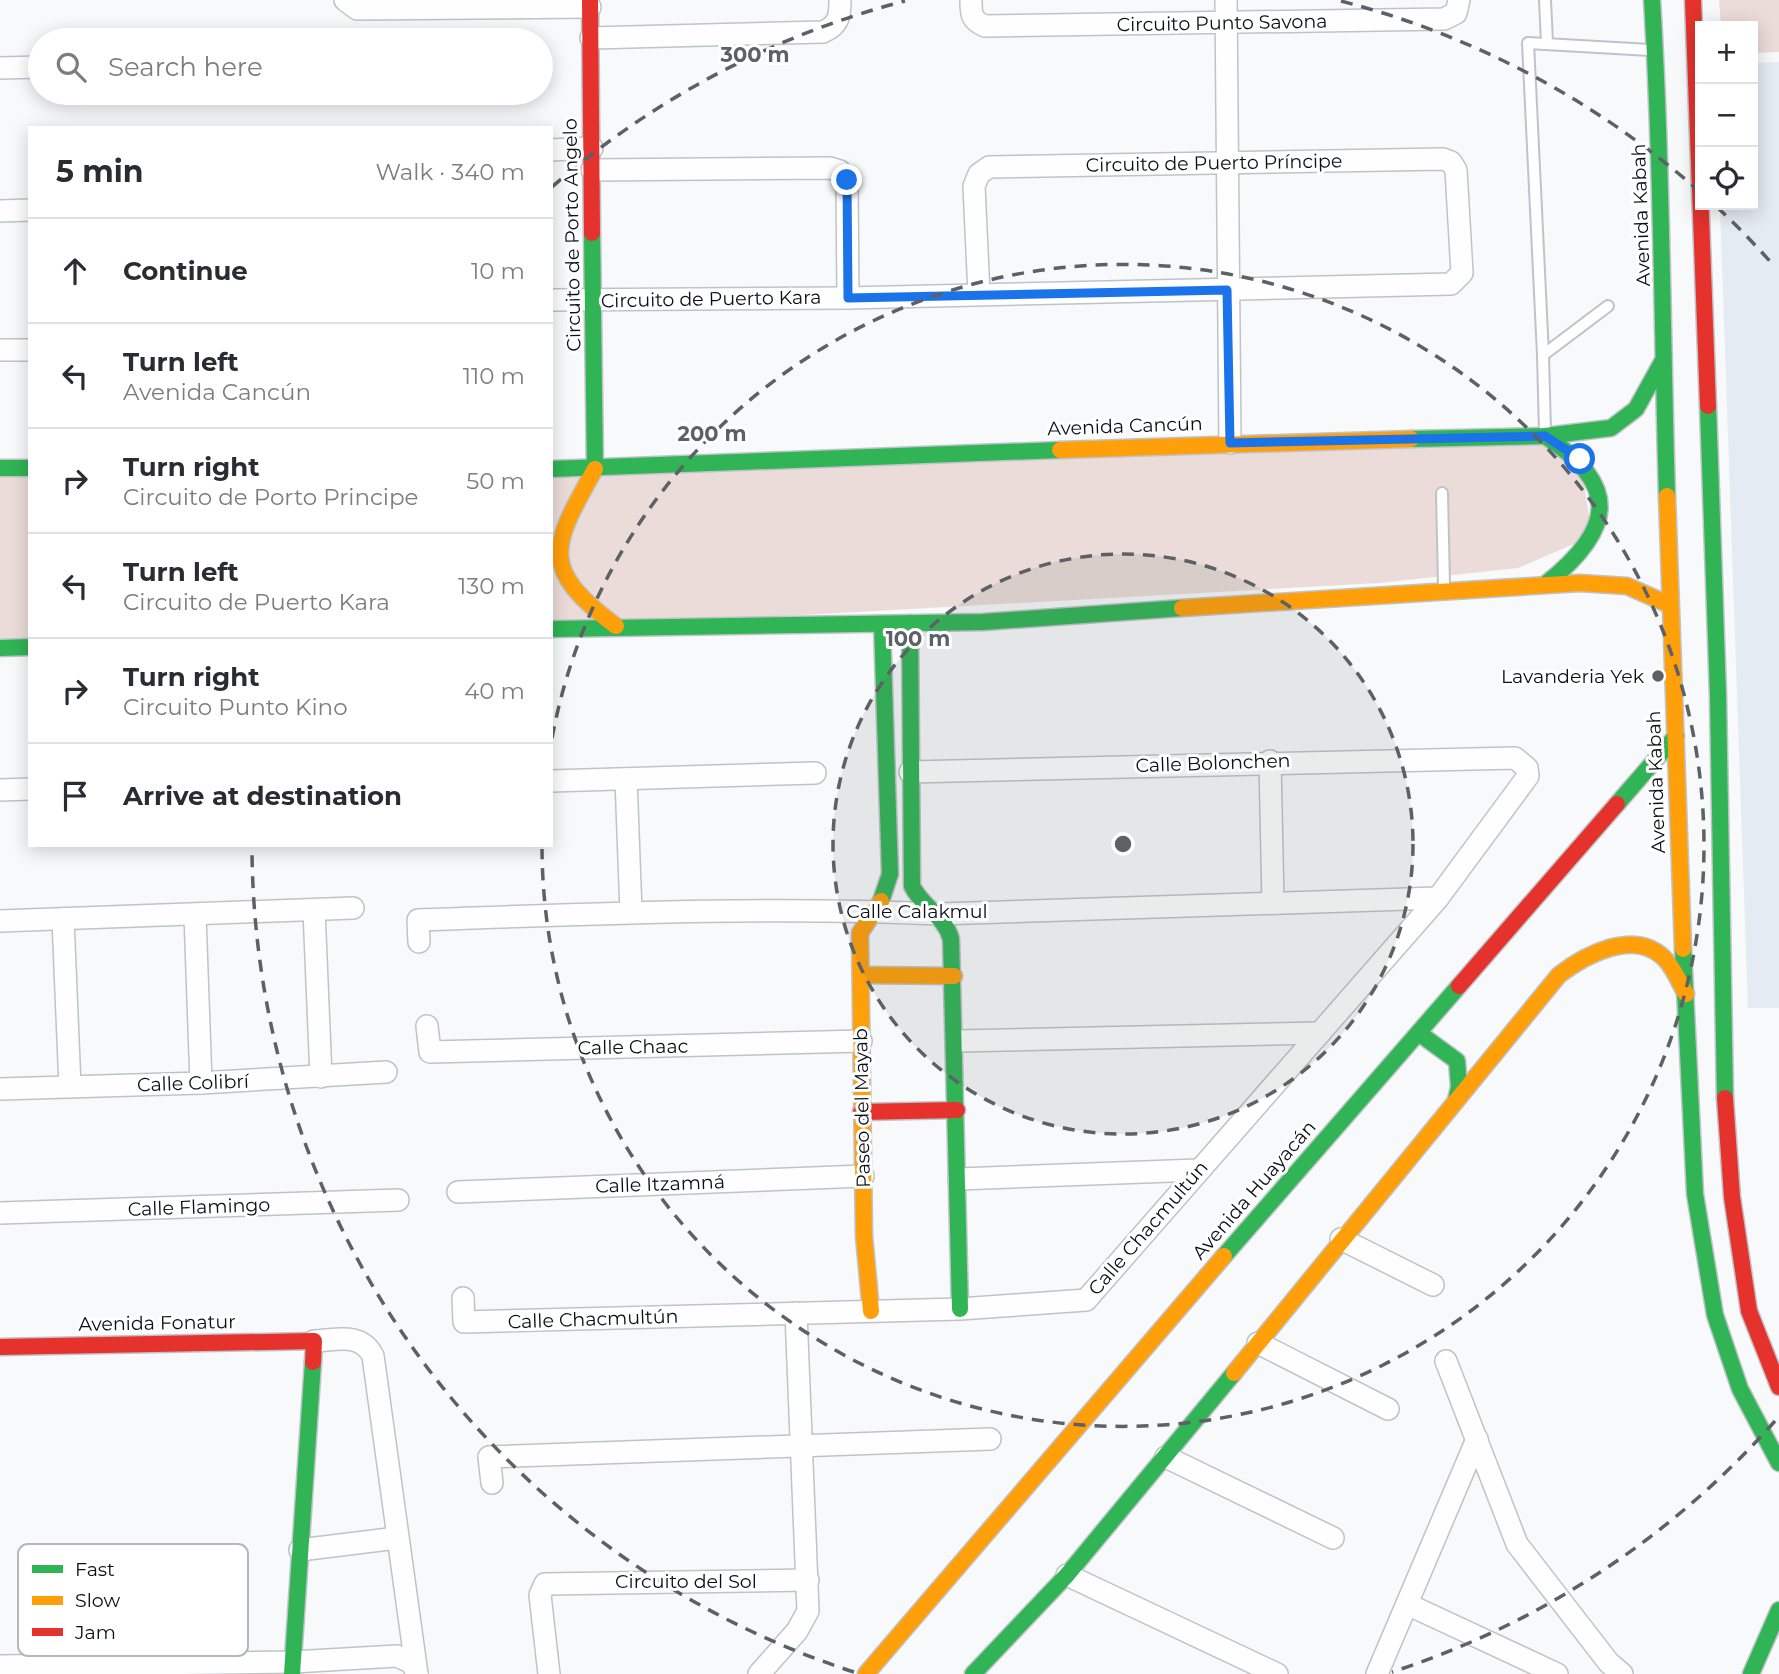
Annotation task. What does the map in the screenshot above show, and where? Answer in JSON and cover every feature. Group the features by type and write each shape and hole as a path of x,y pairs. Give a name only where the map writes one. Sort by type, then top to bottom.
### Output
{"main road":[{"name":"Avenida Kabah","path":"1652,0 1665,307 1663,359 1670,606 1695,1194 1715,1315 1740,1389 1779,1463"},
{"path":"1655,50 1664,0"},
{"path":"1693,0 1718,695 1725,1099 1732,1197 1749,1311 1779,1387"},
{"name":"Circuito de Porto Angelo","path":"590,3 596,469"},
{"name":"Avenida Cancún","path":"553,469 1230,443 1545,436 1611,428 1636,409 1663,359"},
{"path":"1545,436 1580,459 1598,491 1597,522 1592,536 1583,552 1548,583"},
{"path":"0,468 28,468"},
{"path":"596,469 564,523 558,548 559,559 567,582 575,593 590,609 616,626"},
{"path":"553,629 983,622 1548,583 1628,585 1653,592 1670,606"},
{"name":"Paseo del Mayab","path":"871,1311 864,1236 860,933 866,920 877,911 887,894 890,874 882,624"},
{"path":"910,624 912,886 917,899 939,914 949,926 954,975 960,1309"},
{"path":"0,648 28,647"},
{"name":"Avenida Huayacán","path":"866,1674 1070,1432 1420,1034 1676,736"},
{"path":"973,1674 1067,1575 1559,975 1580,957 1613,946 1660,955 1688,997 1725,1099"},
{"path":"861,975 954,975"},
{"path":"1420,1034 1457,1061 1460,1074 1456,1100"},
{"path":"861,1112 957,1110"},
{"path":"293,1668 314,1341"},
{"name":"Avenida Fonatur","path":"0,1347 314,1341"},
{"path":"1754,1667 1779,1609"},
{"path":"1754,1667 1779,1628"}],"street":[{"path":"345,0 357,9 590,3"},
{"path":"591,38 823,33 834,28 840,16 840,0"},
{"name":"Circuito Punto Savona","path":"971,0 971,15 976,23 985,26 1444,19 1456,13 1459,1"},
{"path":"1226,0 1230,443"},
{"path":"0,68 28,67"},
{"path":"553,150 592,148"},
{"name":"Circuito de Puerto Príncipe","path":"979,294 974,186 979,174 989,167 1443,159 1451,162 1456,170 1462,273 1458,280"},
{"path":"592,170 830,167 840,171 847,180 848,298"},
{"path":"0,211 28,210"},
{"name":"Circuito de Puerto Kara","path":"553,300 848,298 1227,290 1451,284 1458,280"},
{"path":"0,350 28,350"},
{"name":"Calle Bolonchen","path":"910,772 1270,761 1516,758"},
{"name":"Calle Chacmultún","path":"463,1298 464,1322 960,1309 1080,1303 1086,1300 1438,898 1525,783 1527,768 1516,758"},
{"path":"1270,761 1273,903"},
{"path":"553,781 815,773"},
{"path":"626,779 631,912"},
{"path":"0,790 28,789"},
{"name":"Calle Calakmul","path":"419,942 418,920 631,912 877,911 939,914 1438,898"},
{"path":"0,920 353,908"},
{"path":"314,910 321,1077"},
{"path":"195,915 201,1083"},
{"path":"63,919 70,1087"},
{"name":"Calle Chaac","path":"427,1026 430,1052 861,1041"},
{"path":"956,1041 1320,1033"},
{"name":"Calle Colibrí","path":"0,1088 201,1083 386,1072"},
{"path":"959,1179 1198,1170"},
{"name":"Calle Itzamná","path":"458,1192 863,1177"},
{"name":"Calle Flamingo","path":"0,1213 398,1200"},
{"path":"1341,1240 1433,1285"},
{"path":"759,1674 797,1631 808,1611 796,1313"},
{"path":"314,1341 359,1339 367,1344 373,1356 415,1670"},
{"path":"1258,1343 1388,1409"},
{"path":"1446,1361 1517,1544 1609,1663 1622,1674"},
{"path":"492,1483 489,1457 802,1448 990,1439"},
{"path":"1377,1674 1478,1439"},
{"path":"1166,1457 1333,1538"},
{"path":"300,1550 397,1538"},
{"path":"1067,1575 1278,1674"},
{"name":"Circuito del Sol","path":"549,1674 540,1595 545,1584 808,1580"},
{"path":"1407,1604 1557,1674"},
{"path":"0,1666 293,1668 397,1656 415,1670"}],"lane":[{"path":"1545,0 1547,43"},
{"path":"1545,436 1528,43 1655,50"},
{"path":"1543,355 1608,306"},
{"path":"1442,493 1445,591"}],"shaded area":[{"path":"1719,0 1779,0 1779,52 1758,53 1758,21 1721,21"},
{"path":"1779,62 1779,1008 1748,1008 1720,210 1758,210 1758,63"},
{"path":"1545,436 1580,459 1592,536 1518,568 1379,583 553,629 553,467"},
{"path":"0,469 28,469 28,647 0,647"}],"traffic: fast":[{"path":"1652,0 1660,186 1667,496"},
{"path":"592,233 595,469"},
{"path":"1411,439 1545,436 1611,428 1636,409 1662,362"},
{"path":"1708,406 1718,695 1725,1098"},
{"path":"1545,436 1570,454 1587,473 1597,491 1600,508 1596,526 1585,545 1569,564 1547,583"},
{"path":"553,469 1060,450"},
{"path":"0,468 28,468"},
{"path":"553,629 983,622 1182,608"},
{"path":"910,623 912,886 921,900 944,924 951,939 960,1309"},
{"path":"881,901 890,874 882,624"},
{"path":"0,648 28,647"},
{"path":"1617,804 1676,736"},
{"path":"1683,949 1695,1194 1715,1315 1740,1389 1779,1463"},
{"path":"1224,1256 1459,986"},
{"path":"1420,1034 1457,1061 1459,1087 1456,1100"},
{"path":"292,1674 313,1362"},
{"path":"973,1674 1067,1575 1234,1373"},
{"path":"1751,1674 1779,1610"}],"traffic: slow":[{"path":"1060,450 1411,439"},
{"path":"595,469 569,518 562,537 560,555 564,571 574,588 616,626"},
{"path":"1667,496 1683,949"},
{"path":"1182,608 1580,583 1627,586 1670,605"},
{"path":"871,1311 864,1236 860,933 881,901"},
{"path":"1234,1373 1559,975 1595,953 1624,945 1638,945 1651,949 1667,961 1686,994"},
{"path":"861,975 954,976"},
{"path":"866,1674 1224,1256"}],"traffic: jam":[{"path":"590,0 592,233"},
{"path":"1693,0 1708,406"},
{"path":"1459,986 1617,804"},
{"path":"1725,1098 1732,1197 1749,1311 1779,1387"},
{"path":"861,1112 957,1110"},
{"path":"0,1347 314,1341 313,1362"}],"place":[{"name":"Lavanderia Yek","path":"1658,676"}],"route":[{"path":"847,180 848,298 1227,290 1230,443 1545,436 1580,459"}]}
